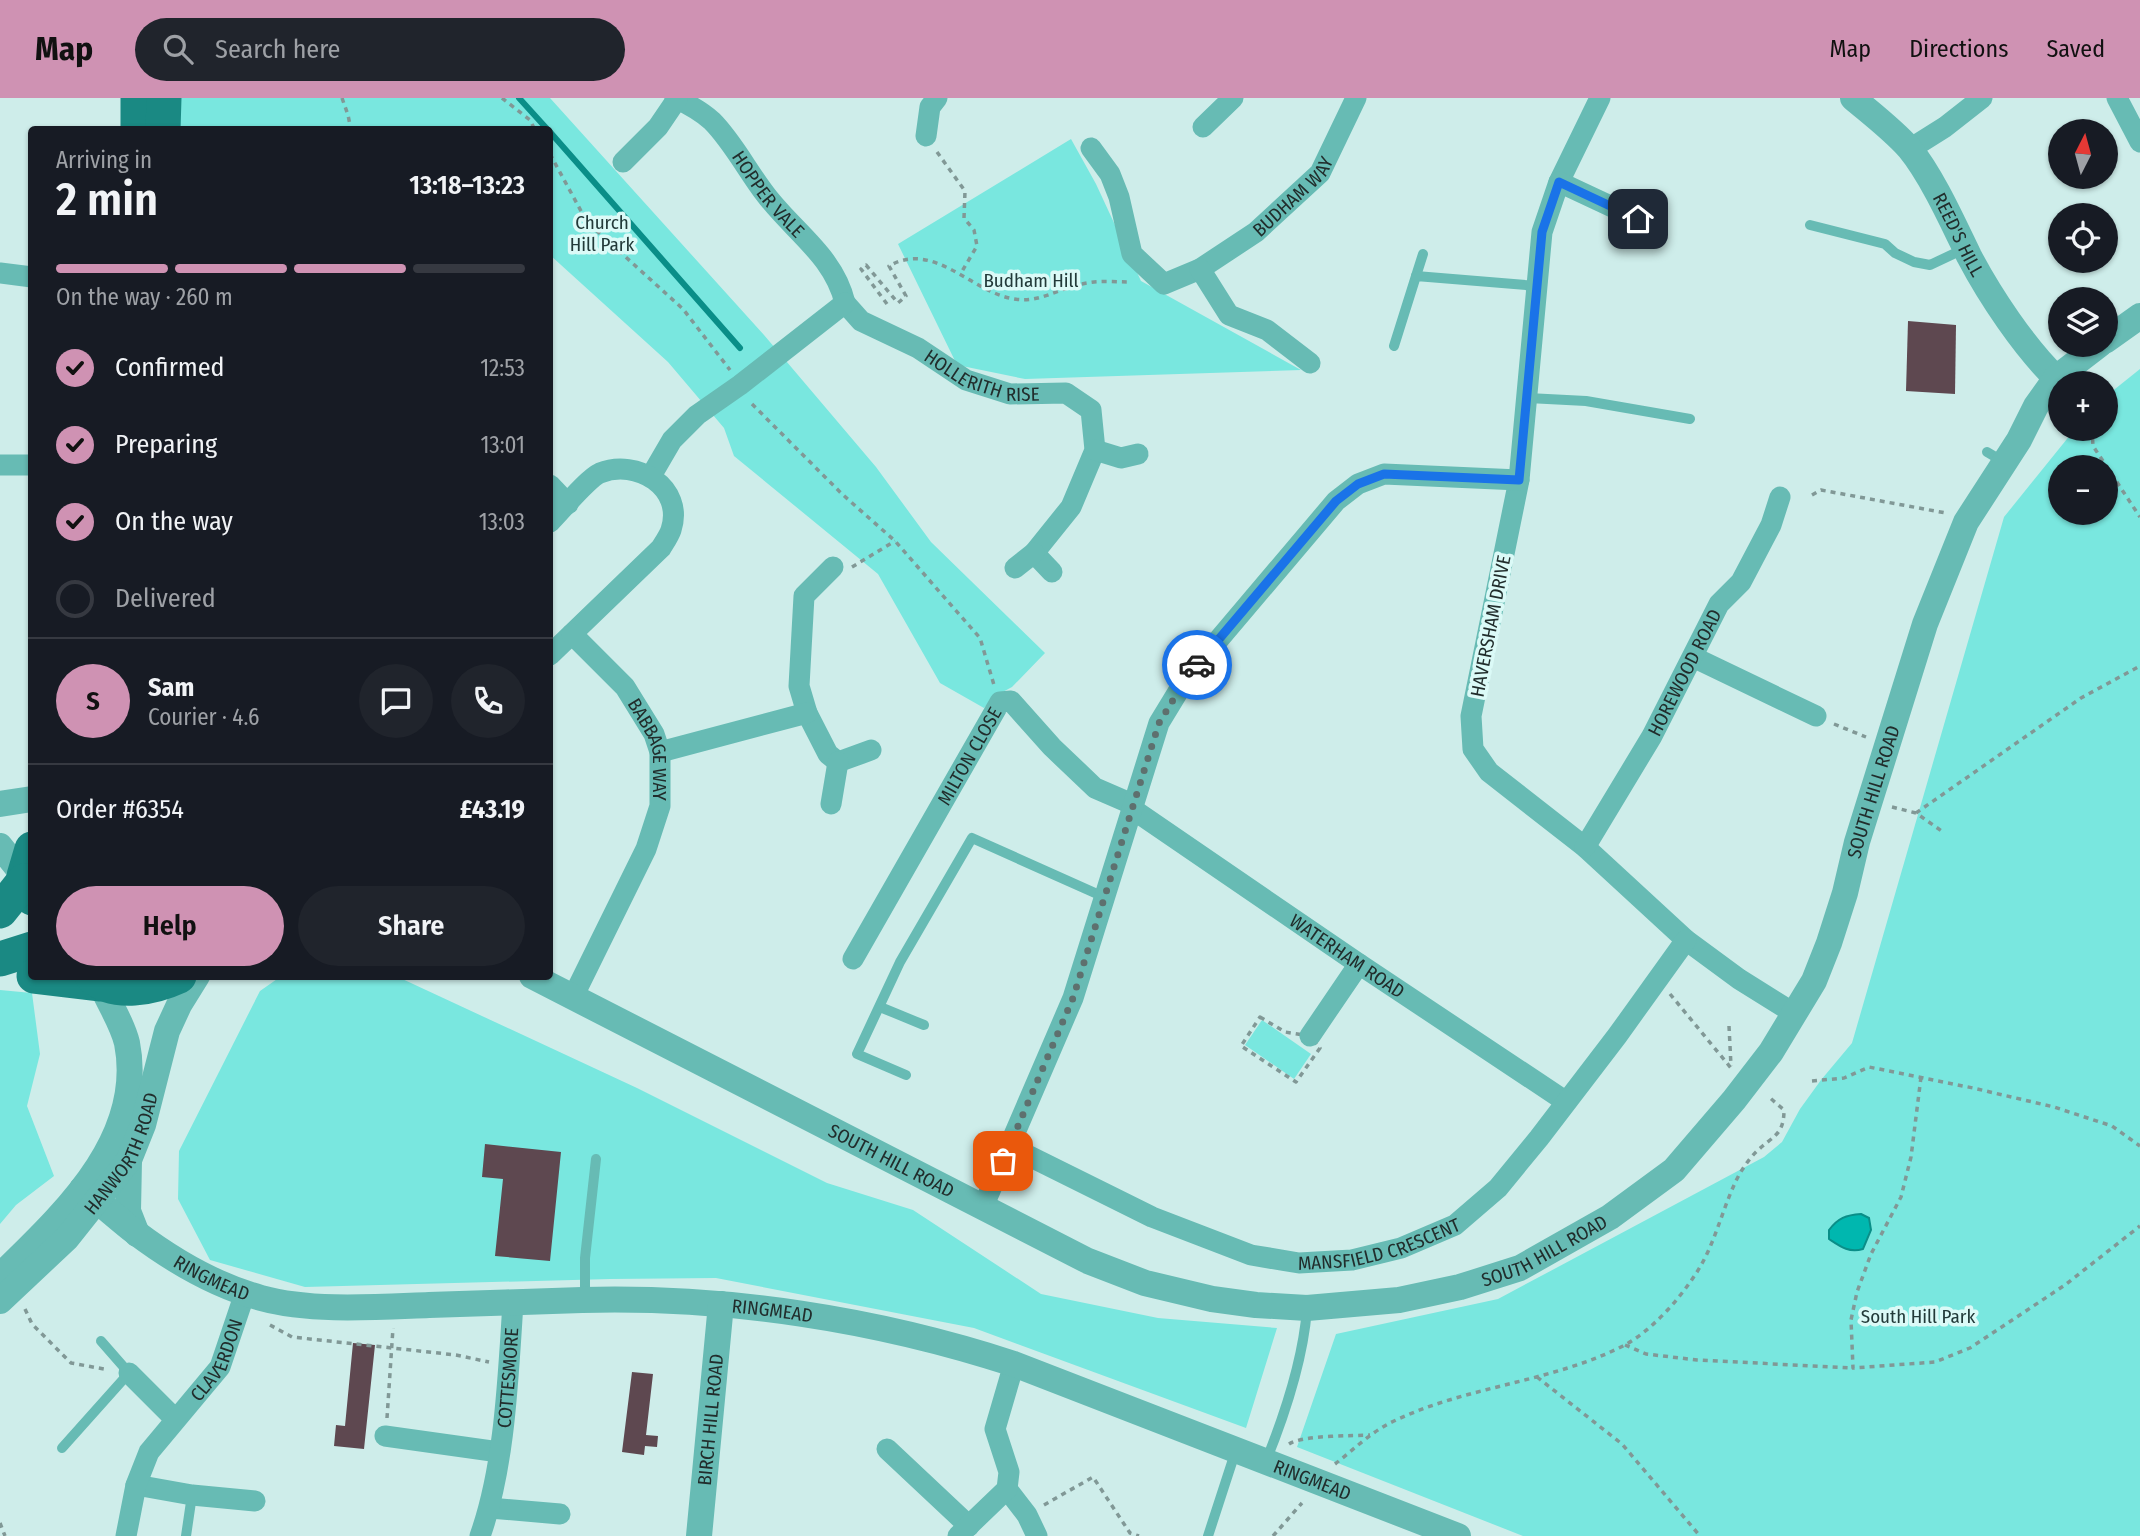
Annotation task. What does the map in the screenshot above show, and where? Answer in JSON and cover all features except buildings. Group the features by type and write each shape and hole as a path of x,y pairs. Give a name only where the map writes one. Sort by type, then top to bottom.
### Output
{"main road":[{"path":"138,98 138,126"},
{"path":"163,126 164,98"},
{"path":"0,911 28,876"},
{"path":"0,959 28,951"},
{"path":"0,972 28,975"},
{"path":"97,980 146,987 167,980"}],"street":[{"path":"623,162 658,127 676,98"},
{"name":"HOPPER VALE","path":"676,98 718,127 768,197 825,258 840,285 845,303"},
{"path":"926,136 930,107 937,98"},
{"path":"1203,127 1233,98"},
{"name":"BUDHAM WAY","path":"1164,284 1200,269 1256,232 1320,173 1356,98"},
{"name":"HAVERSHAM DRIVE","path":"1600,98 1559,182 1542,232 1519,480 1471,716 1473,749 1489,772 1585,847 1686,940 1739,979 1796,1014"},
{"name":"REED'S HILL","path":"1853,98 1910,149 1966,248 2034,357 2049,371"},
{"path":"1910,149 1945,127 1982,98"},
{"path":"2117,98 2140,142"},
{"path":"1091,148 1110,174 1119,197 1132,254 1164,284"},
{"path":"1559,182 1638,219"},
{"path":"1200,269 1229,315 1267,330 1310,363"},
{"path":"0,274 28,277"},
{"path":"651,476 672,440 698,415 845,303"},
{"name":"HOLLERITH RISE","path":"845,303 861,321 918,348 966,380 1010,394 1066,393 1091,410 1095,450 1071,507 1034,553 1015,568"},
{"path":"2118,332 2140,316"},
{"name":"SOUTH HILL ROAD","path":"2065,371 2083,357"},
{"name":"SOUTH HILL ROAD","path":"540,980 1088,1261 1145,1283 1223,1300 1307,1308 1399,1300 1460,1287 1520,1268 1610,1217 1674,1170 1742,1091 1796,1014 1814,981 1829,943 1857,842 1941,581 1996,457 2018,440 2048,389"},
{"path":"1095,450 1121,458 1138,454"},
{"path":"0,465 28,465"},
{"path":"553,519 596,475 613,469 633,470 651,476 665,489 672,509 672,529 661,548 553,653"},
{"path":"984,1207 1073,998 1159,723 1187,677 1336,501 1358,484 1384,474 1519,480"},
{"path":"553,488 568,504"},
{"name":"HOREWOOD ROAD","path":"1585,847 1646,747 1719,604 1741,582 1771,525 1780,497"},
{"path":"1034,553 1052,572"},
{"path":"838,762 828,754 807,713 799,686 803,596 840,568"},
{"name":"BABBAGE WAY","path":"572,635 625,687 654,734 660,752 660,806 646,849 573,997"},
{"path":"1693,657 1816,716"},
{"name":"MILTON CLOSE","path":"853,959 1000,702 1011,701 1052,747 1095,788 1132,806"},
{"path":"660,752 807,713"},
{"path":"838,762 871,750"},
{"path":"831,804 838,762"},
{"path":"0,804 28,800"},
{"name":"WATERHAM ROAD","path":"1132,806 1359,964 1565,1101"},
{"path":"0,846 28,876"},
{"name":"MANSFIELD CRESCENT","path":"1009,1146 1152,1217 1251,1255 1298,1263 1352,1259 1401,1248 1455,1225 1498,1188 1539,1138 1686,940"},
{"path":"1310,1036 1359,964"},
{"name":"HANWORTH ROAD","path":"10,1301 47,1259 90,1195 94,1173 113,1139 123,1111 129,1067 126,1041 97,980"},
{"name":"HANWORTH ROAD","path":"0,1276 66,1209 90,1195 129,1160 143,1125 167,1031 195,980"},
{"path":"129,1160 128,1211 137,1234"},
{"name":"RINGMEAD","path":"90,1195 137,1234 184,1264 245,1293 264,1299 317,1305 378,1307 585,1300 721,1304 896,1331 973,1350 1458,1536"},
{"name":"CLAVERDON","path":"126,1536 136,1485 149,1452 220,1367 245,1293"},
{"name":"COTTESMORE","path":"480,1536 490,1508 499,1452 513,1303"},
{"name":"BIRCH HILL ROAD","path":"699,1536 721,1304"},
{"path":"887,1449 964,1531 1007,1489 1009,1472 995,1429 1014,1364"},
{"name":"CLAVERDON","path":"129,1373 176,1419"},
{"name":"COTTESMORE","path":"385,1436 499,1452"},
{"path":"136,1485 192,1495 255,1501"},
{"path":"1007,1489 1027,1515 1037,1536"},
{"path":"490,1508 560,1514"}],"lane":[{"path":"1810,225 1885,244 1895,254 1913,262 1930,265 1966,248"},
{"path":"1394,346 1423,254"},
{"path":"1416,276 1537,286"},
{"path":"1528,398 1586,401 1690,419"},
{"path":"906,1075 857,1055 900,962 972,838 1104,897"},
{"path":"880,1007 924,1025"},
{"path":"585,1300 585,1258 596,1159"},
{"path":"1272,1464 1305,1334 1307,1308"},
{"path":"62,1448 129,1373 101,1341"},
{"path":"1208,1536 1237,1450"},
{"path":"186,1536 192,1495"}],"path":[{"path":"342,98 350,126"},
{"path":"502,98 530,120 533,126"},
{"path":"926,136 965,191 964,218 974,230 977,246 961,273"},
{"path":"553,159 587,222 683,309 732,372"},
{"path":"887,304 861,269 866,265 898,303 906,296 889,266 899,260 914,258 961,273 1012,299 1036,300 1082,283 1141,281 1164,284"},
{"path":"752,404 842,494 895,541 980,638 1000,702"},
{"path":"2093,441 2093,446 2140,517"},
{"path":"1812,495 1821,490 1949,514"},
{"path":"840,568 895,541"},
{"path":"1943,832 1916,813 2081,698 2140,666"},
{"path":"1816,716 1887,746"},
{"path":"1657,979 1731,1068 1730,1026"},
{"path":"1261,1017 1285,1032 1310,1036 1320,1048 1296,1082 1241,1046 1261,1017"},
{"path":"1812,1081 1844,1078 1869,1067 1921,1077 2054,1107 2112,1126 2140,1146"},
{"path":"1853,1368 1851,1320 1857,1292 1871,1254 1901,1197 1911,1157 1921,1077"},
{"path":"1333,1466 1388,1424 1409,1415 1583,1363 1625,1345 1668,1308 1695,1276 1712,1247 1740,1173 1756,1152 1777,1135 1784,1125 1784,1110 1769,1097"},
{"path":"1625,1345 1646,1354 1697,1360 1853,1368 1935,1362 1970,1348 2065,1284 2140,1226"},
{"path":"10,1301 71,1363 129,1373"},
{"path":"270,1325 292,1337 456,1355 508,1366"},
{"path":"385,1436 393,1326"},
{"path":"1537,1377 1622,1444 1700,1536"},
{"path":"1272,1464 1291,1442 1310,1437 1372,1435"},
{"path":"1027,1515 1093,1477 1130,1533 1139,1536"},
{"path":"1273,1536 1302,1503"},
{"path":"0,1523 5,1536"}],"green space":[{"name":"Church Hill Park","path":"180,98 550,98 764,335 876,467 931,542 1045,653 1012,687 997,695 984,708 940,683 878,574 734,456 724,428 668,362 553,258 553,126 179,126"},
{"name":"Budham Hill","path":"1071,139 1096,184 1141,281 1301,370 1025,379 957,365 898,244"},
{"name":"South Hill Park","path":"2140,369 2140,1536 1523,1536 1297,1447 1336,1334 1498,1299 1764,1157 1782,1142 1800,1109 1852,1043 2004,517 2048,462 2048,525 2118,525 2118,455 2054,455 2065,441 2118,441 2118,387"},
{"path":"276,980 404,980 637,1088 827,1183 913,1210 1041,1294 1158,1318 1277,1328 1246,1428 974,1328 716,1278 305,1287 210,1260 178,1199 179,1151 260,991"},
{"path":"0,990 32,993 40,1054 27,1106 54,1176 16,1205 0,1224"},
{"path":"1262,1020 1311,1054 1294,1079 1245,1045"}],"shaded area":[{"path":"1861,1214 1869,1218 1871,1230 1863,1249 1849,1250 1829,1239 1829,1230 1839,1220"}],"waterway":[{"path":"519,98 544,126"},
{"path":"553,135 740,348"}],"way so far":[{"path":"1003,1161 1073,998 1159,723 1197,665"}],"route":[{"path":"1197,665 1336,501 1358,484 1384,474 1519,480 1542,232 1559,182 1638,219"}]}
